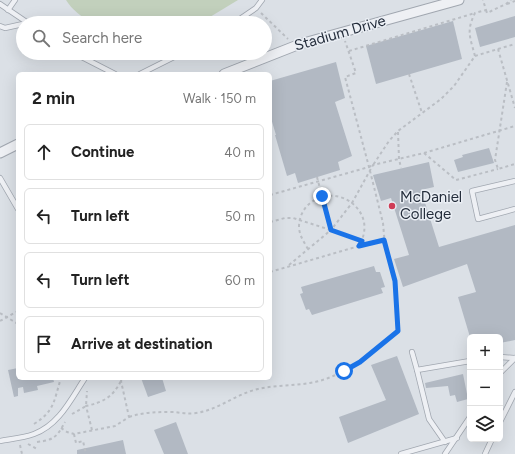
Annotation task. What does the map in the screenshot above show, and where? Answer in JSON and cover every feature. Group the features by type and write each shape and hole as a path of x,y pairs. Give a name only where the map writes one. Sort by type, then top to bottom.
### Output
{"street":[{"name":"Stadium Drive","path":"272,55 300,44 459,0"},
{"name":"Stadium Drive","path":"229,72 259,60"},
{"path":"0,153 16,145"}],"lane":[{"path":"8,10 16,0"},
{"path":"244,16 256,8 262,0"},
{"path":"0,4 16,16"},
{"path":"0,26 5,28 16,25"},
{"path":"88,60 111,72"},
{"path":"144,72 168,60"},
{"path":"0,178 16,206"},
{"path":"515,181 472,191 478,219 515,209"},
{"path":"412,352 418,370 429,419 445,442"},
{"path":"503,357 515,358"},
{"path":"503,370 515,358"},
{"path":"418,370 467,362"},
{"path":"0,441 25,437 48,427 61,414 84,380"},
{"path":"503,416 515,392"},
{"path":"445,454 467,422"},
{"path":"401,454 456,438"},
{"path":"485,454 491,442"}],"path":[{"path":"483,0 486,10"},
{"path":"506,4 511,0"},
{"path":"349,51 475,13 486,10 487,13 515,1"},
{"path":"259,11 264,16"},
{"path":"475,13 470,24 469,33 475,56"},
{"path":"272,24 288,39 292,37"},
{"path":"58,426 67,432 74,434 115,426 129,417 143,413 196,413 218,406 231,399 258,389 312,383 344,371 360,362 398,331 395,281 384,240 383,222 345,78 356,73 342,32"},
{"path":"288,267 331,230 352,203 373,165 389,140 398,130 441,99 454,86 475,56 515,44"},
{"path":"498,49 515,108"},
{"path":"409,74 422,112"},
{"path":"498,169 495,157 507,82"},
{"path":"272,195 373,165 515,126"},
{"path":"398,130 399,159 401,168"},
{"path":"424,152 456,180 515,164"},
{"path":"317,177 331,230"},
{"path":"308,249 303,241 299,226 306,208 322,196 335,196 348,200 361,212 365,228 362,241 359,246"},
{"path":"272,221 285,218 301,220 362,241"},
{"path":"272,271 384,240"},
{"path":"0,321 16,312"},
{"path":"0,313 16,323"},
{"path":"30,426 41,420 51,408 60,380"},
{"path":"86,406 100,402 110,396 120,380"},
{"path":"121,380 129,417"},
{"path":"87,389 86,406 92,430"},
{"path":"74,434 76,443 84,441 86,454"},
{"path":"27,443 37,449"},
{"path":"20,444 22,454"}],"green space":[{"path":"66,0 238,0 212,16 82,16 71,7"}],"building":[{"path":"515,16 515,37 480,47 475,28"},
{"path":"453,21 462,59 376,84 366,46"},
{"path":"336,62 345,98 335,102 352,156 338,162 340,170 298,183 295,173 287,176 272,122 272,80"},
{"path":"489,148 494,163 458,172 454,160 463,157 462,155"},
{"path":"429,162 434,187 421,190 439,247 515,225 515,340 503,342 503,334 469,334 458,297 476,292 467,264 403,287 394,259 409,255 391,198 381,201 373,175"},
{"path":"374,266 376,272 380,272 385,287 381,288 383,293 312,315 309,309 306,310 300,294 303,293 301,287"},
{"path":"397,356 419,414 348,443 339,417 386,400 371,365"},
{"path":"16,368 16,380 54,380 54,382 37,386 38,390 24,393 23,387 18,388 18,396 14,397 8,370"},
{"path":"463,374 467,399 457,402 455,395 450,396 448,386 426,388 425,383"},
{"path":"142,380 163,380 166,391 148,397"},
{"path":"176,422 188,454 164,454 154,430"},
{"path":"123,440 126,454 77,454 77,450"}],"place":[{"name":"McDaniel College","path":"392,206"}],"route":[{"path":"322,196 331,230 362,241 359,246 384,240 395,281 398,331 360,362 344,371"}]}
